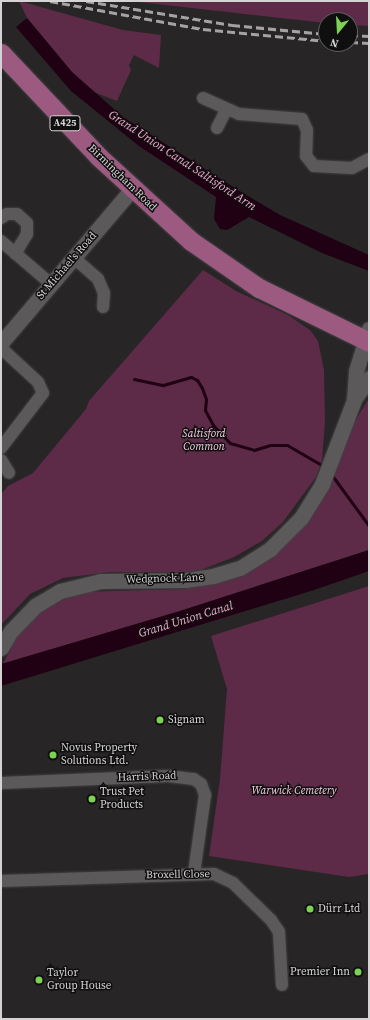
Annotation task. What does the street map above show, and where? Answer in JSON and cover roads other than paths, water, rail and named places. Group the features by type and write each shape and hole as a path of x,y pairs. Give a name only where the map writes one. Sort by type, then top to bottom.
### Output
{"main road":[{"name":"Birmingham Road","path":"1,53 66,124 132,189 191,241 238,272 259,288 368,335"}],"street":[{"path":"203,98 226,110 239,114 302,119 307,130 306,156 314,166 352,168 369,159"},
{"path":"217,128 226,110"},
{"name":"St Michael's Road","path":"1,343 132,189"},
{"path":"1,218 7,214 17,214 27,223 27,234 15,254"},
{"path":"1,241 51,284"},
{"path":"74,258 98,279 104,293 103,307"},
{"name":"Wedgnock Lane","path":"354,400 356,371 368,335"},
{"path":"1,348 38,382 43,393 1,448"},
{"name":"Wedgnock Lane","path":"1,648 11,630 35,606 73,586 108,581 200,579 240,568 270,549 293,527 316,497 354,400 369,378"},
{"path":"1,460 10,473"},
{"name":"Harris Road","path":"1,783 168,776 194,779 201,784 206,795 194,873"},
{"name":"Broxell Close","path":"1,881 194,873 214,874 233,882 271,920 279,932 282,985"}],"water":[{"name":"Grand Union Canal Saltisford Arm","path":"27,18 72,72 123,117 280,215 369,255 369,271 322,253 249,217 227,230 220,229 214,219 216,197 139,146 71,91 16,27"},
{"name":"Grand Union Canal","path":"369,550 369,571 314,590 1,686 1,664 180,611"}],"waterway":[{"path":"134,379 163,385 191,377 197,380 202,388 206,399 205,410 213,425 230,443 254,450 270,445 287,445 325,467"},
{"path":"331,474 369,526"}],"railway":[{"path":"50,1 203,29 318,40"},
{"path":"86,1 232,25 318,33"},
{"path":"358,35 369,36"},
{"path":"358,42 369,43"}],"place":[{"name":"Signam","path":"160,720"},
{"name":"Novus Property Solutions Ltd.","path":"53,755"},
{"name":"Trust Pet Products","path":"92,799"},
{"name":"Dürr Ltd","path":"310,909"},
{"name":"Premier Inn","path":"358,972"},
{"name":"Taylor Group House","path":"39,980"}],"park label":[{"name":"Saltisford Common","path":"204,441"},
{"name":"Warwick Cemetery","path":"294,791"}]}
